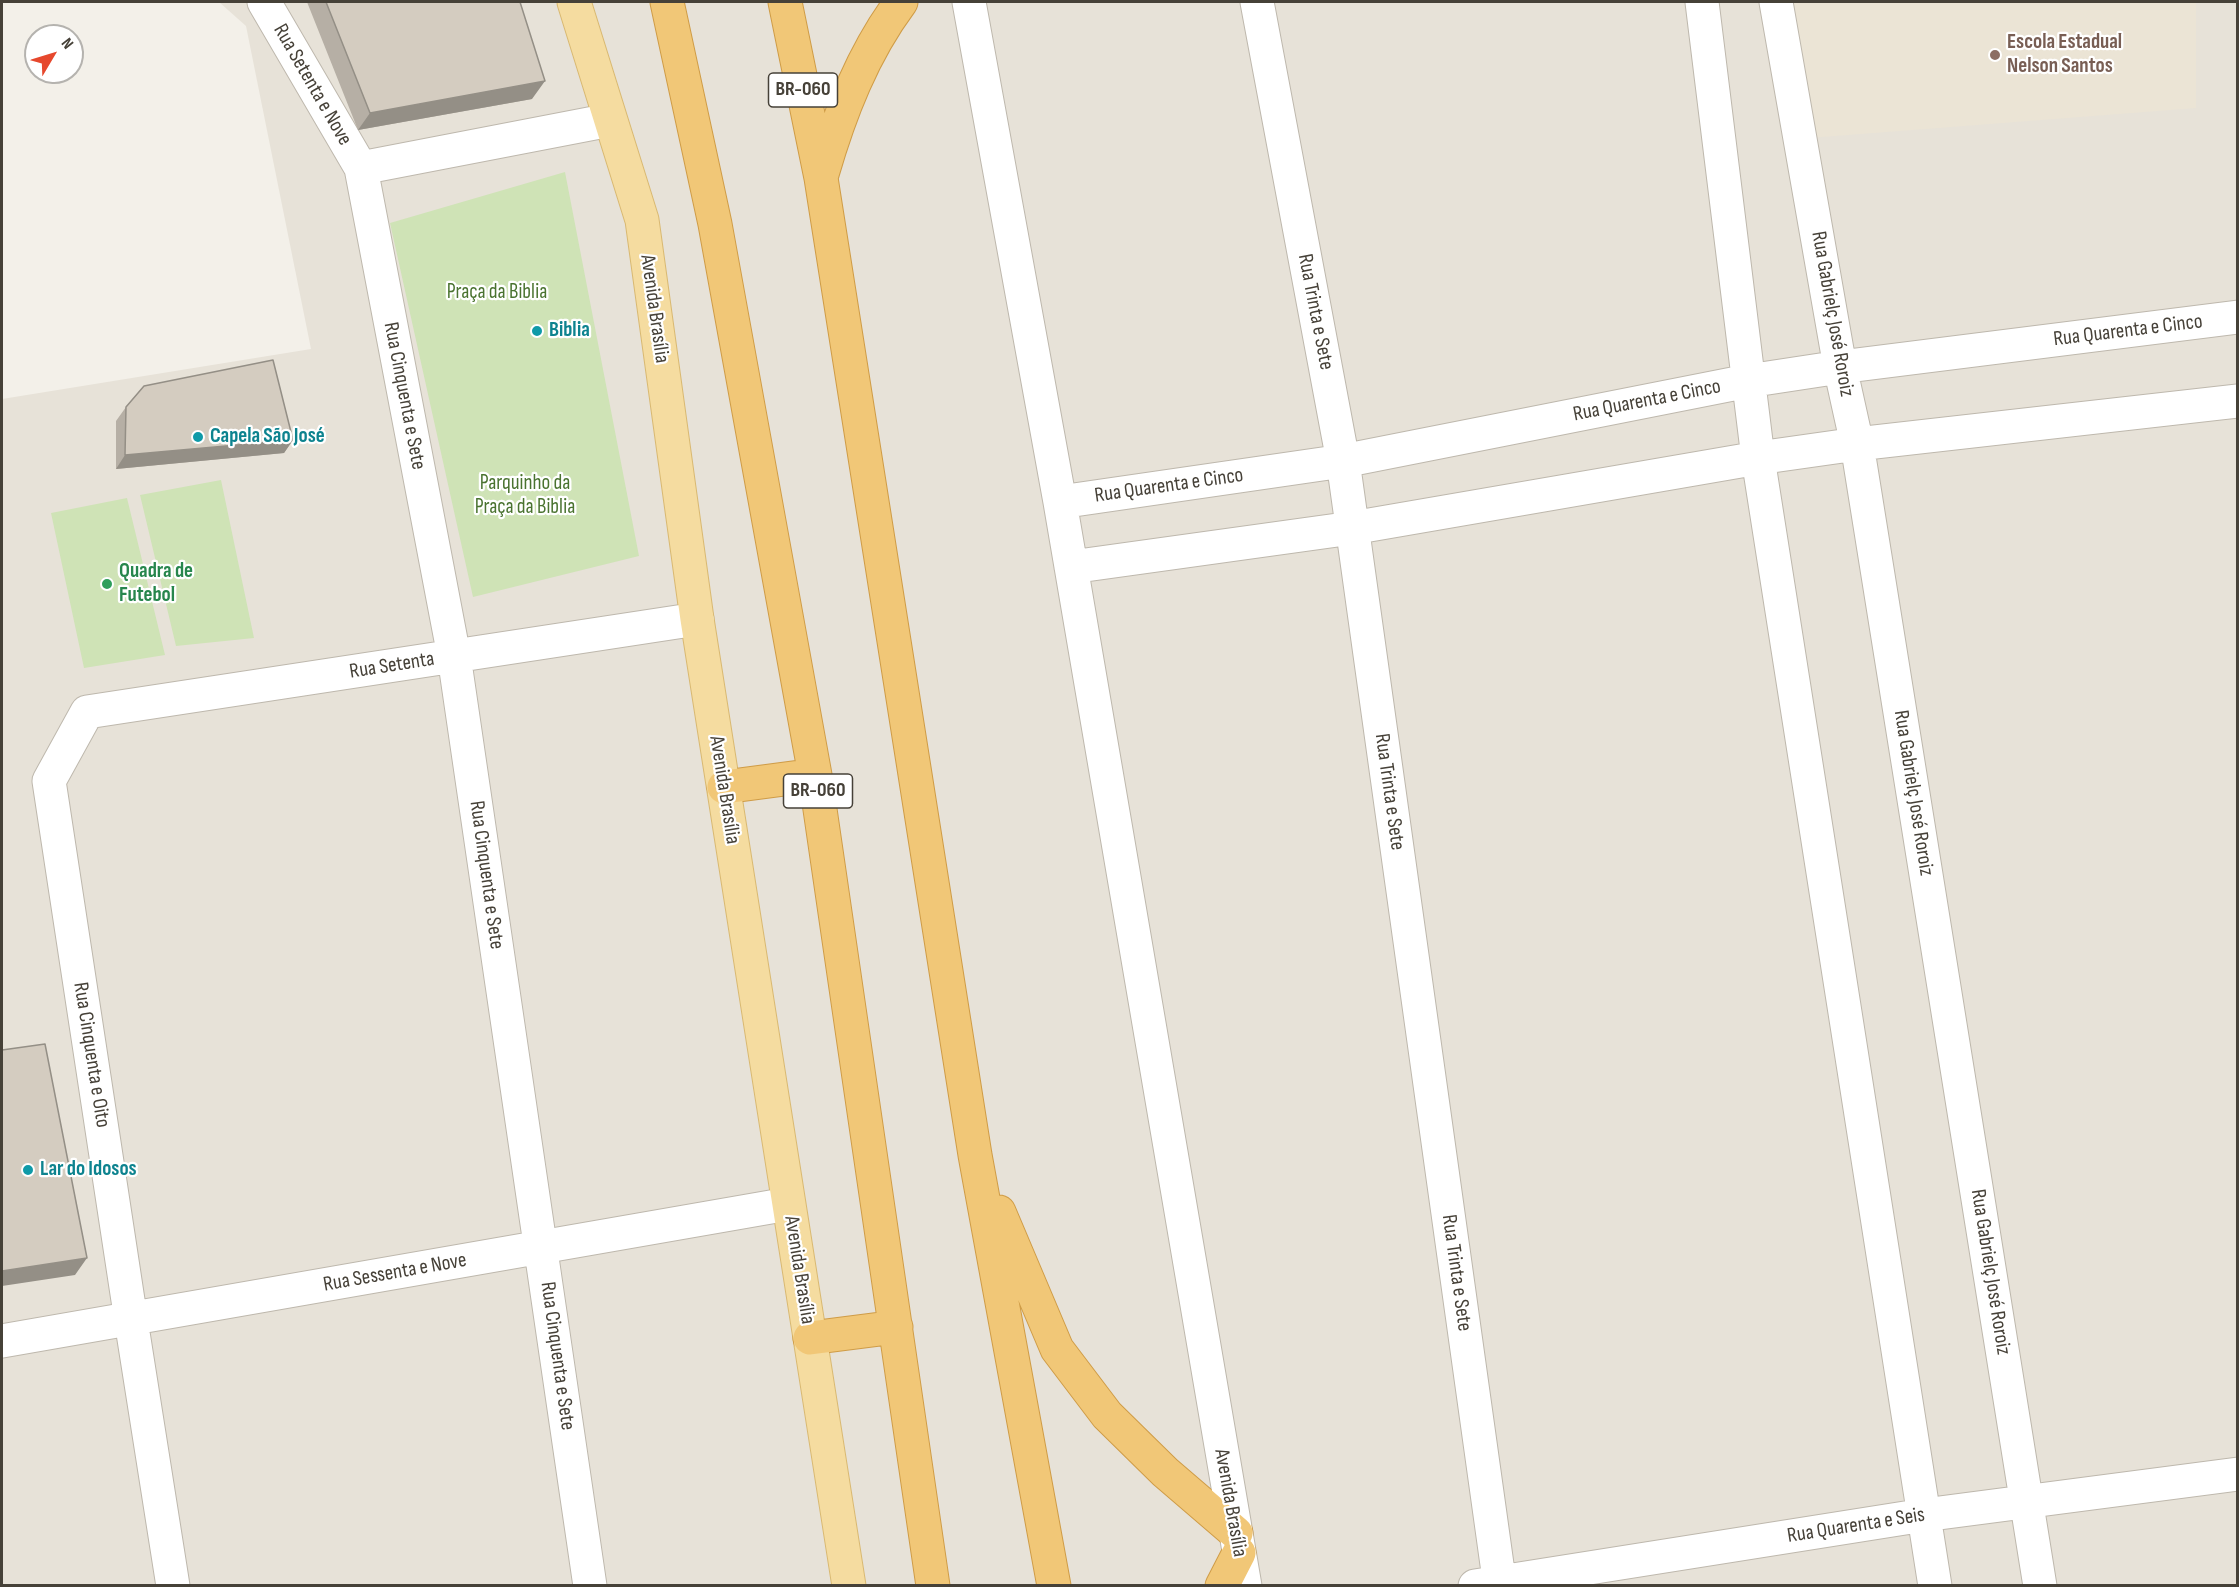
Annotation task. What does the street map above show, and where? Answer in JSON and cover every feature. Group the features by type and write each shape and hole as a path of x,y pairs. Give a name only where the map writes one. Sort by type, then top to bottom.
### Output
{"highway":[{"name":"BR-060","path":"667,2 715,224 815,775 933,1586"},
{"name":"BR-060","path":"785,2 820,178 975,1155 1054,1586"},
{"path":"820,178 834,131 852,86 874,42 902,2"},
{"path":"724,787 815,775"},
{"path":"975,1155 1057,1349 1107,1415 1237,1543 1222,1586"},
{"path":"810,1338 896,1326"}],"main road":[{"name":"Avenida Brasília","path":"574,2 642,220 697,619 849,1586"}],"street":[{"name":"Rua Setenta e Nove","path":"264,2 361,168"},
{"name":"Avenida Brasília","path":"969,2 1060,502 1245,1586"},
{"name":"Rua Trinta e Sete","path":"1257,2 1343,461 1492,1584"},
{"path":"1702,2 1758,458 1935,1586"},
{"name":"Rua Gabrielç José Roroiz","path":"1776,2 1840,367 1857,444 2040,1586"},
{"path":"361,168 610,120"},
{"name":"Rua Cinquenta e Sete","path":"361,168 454,656 590,1586"},
{"name":"Rua Quarenta e Cinco","path":"1060,502 1343,461 1748,381 1840,367 2238,317"},
{"path":"1071,567 1352,528 1758,458 1857,444 2238,400"},
{"name":"Rua Setenta","path":"87,712 697,619"},
{"name":"Rua Cinquenta e Oito","path":"87,712 49,781 130,1320 173,1586"},
{"name":"Rua Sessenta e Nove","path":"2,1341 788,1204"},
{"name":"Rua Quarenta e Seis","path":"1492,1584 1924,1515 2238,1474"}],"shaded area":[{"path":"219,2 2237,2 2237,1585 2,1586 2,399 311,349 246,26"},
{"name":"Escola Estadual Nelson Santos","path":"1785,2 2196,2 2196,108 1809,138"}],"green space":[{"name":"Praça da Biblia","path":"565,172 639,556 473,597 390,223"},
{"path":"221,480 254,638 176,646 140,495"},
{"name":"Quadra de Futebol","path":"127,498 165,655 84,668 51,513"}],"building":[{"path":"326,2 520,2 545,81 370,113"},
{"name":"Capela São José","path":"273,360 293,440 125,455 126,407 144,386"},
{"name":"Lar do Idosos","path":"45,1044 87,1258 2,1271 2,1050"}],"place":[{"name":"Escola Estadual Nelson Santos","path":"1995,55"},
{"name":"Biblia","path":"537,331"},
{"name":"Capela São José","path":"198,437"},
{"name":"Quadra de Futebol","path":"107,584"},
{"name":"Lar do Idosos","path":"28,1170"}],"park label":[{"name":"Parquinho da Praça da Biblia","path":"525,496"}]}
